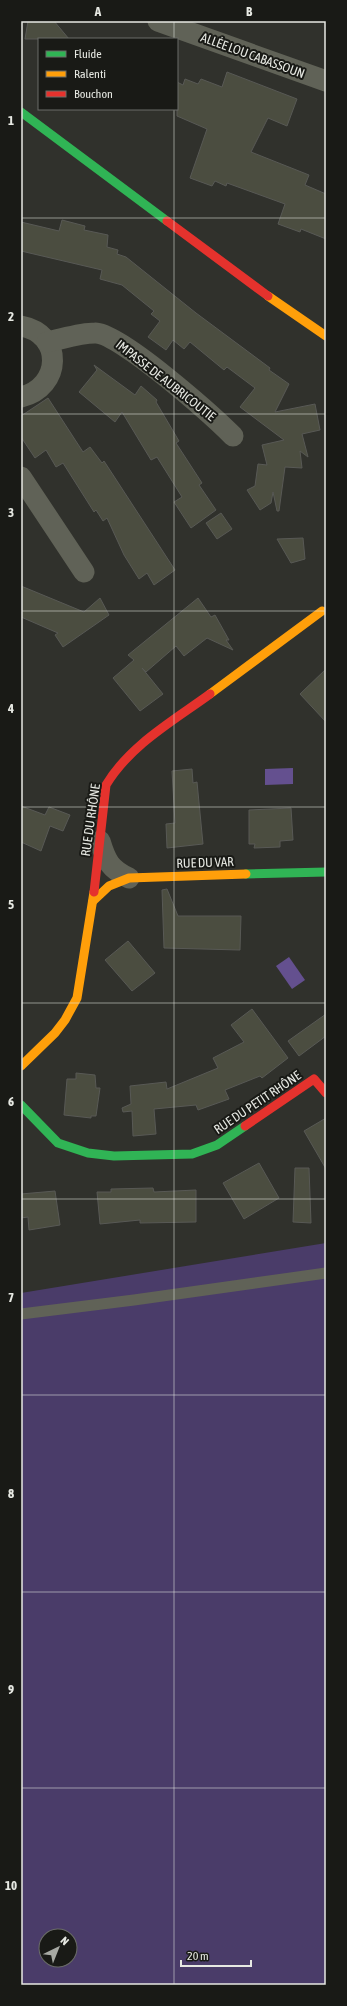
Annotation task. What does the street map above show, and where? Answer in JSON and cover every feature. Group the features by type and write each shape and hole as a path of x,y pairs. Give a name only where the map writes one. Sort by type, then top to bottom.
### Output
{"street":[{"name":"ALLÉE LOU CABASSOUN","path":"158,21 326,81"},
{"path":"21,112 252,286 326,336"},
{"path":"21,326 39,333 47,342 52,353 53,366 49,377 42,387 32,394 21,397"},
{"name":"IMPASSE DE AUBRICOUTIE","path":"47,342 96,332 117,340 204,408 233,436"},
{"path":"21,476 84,572"},
{"name":"RUE DU RHÔNE","path":"21,1066 55,1033 65,1020 77,998 93,901 106,784 115,770 130,753 322,611"},
{"path":"100,841 105,858 116,872 129,878"},
{"name":"RUE DU VAR","path":"93,901 104,888 114,881 129,878 326,872"},
{"name":"RUE DU PETIT RHÔNE","path":"21,1105 58,1143 88,1153 114,1156 192,1154 217,1145 314,1078 326,1093"}],"lane":[{"path":"21,1314 326,1273"}],"shaded area":[{"path":"293,768 293,784 265,785 265,769"},
{"path":"289,957 305,980 292,989 276,966"},
{"path":"326,1243 326,1985 21,1985 21,1293"}],"building":[{"path":"28,21 54,21 68,38 38,38 25,39"},
{"path":"227,72 297,99 287,126 268,118 251,152 309,175 305,185 326,194 326,239 301,229 300,232 278,224 285,204 227,183 226,186 215,181 212,186 190,178 207,129 177,116 178,82 183,85 185,79 198,84 201,79 222,87"},
{"path":"62,220 85,226 84,230 108,235 107,247 118,250 117,254 126,257 196,313 270,368 269,370 289,384 275,412 315,404 320,430 302,434 308,457 300,451 302,468 285,467 279,511 277,511 273,492 271,503 260,510 247,490 255,486 258,464 267,465 262,445 284,440 240,407 255,388 227,367 224,370 190,342 184,349 173,340 166,350 148,337 160,321 151,314 154,311 122,285 100,279 102,270 21,251 21,222 59,231"},
{"path":"94,365 135,395 141,386 157,400 156,402 179,441 176,443 202,483 199,485 216,510 191,528 174,502 182,497 157,457 151,460 122,412 115,422 79,392 97,370"},
{"path":"48,398 83,452 90,447 102,463 104,461 175,570 154,585 147,573 139,579 124,555 107,518 103,521 96,510 94,512 63,463 56,467 46,450 35,458 21,437 21,416"},
{"path":"221,513 232,529 217,539 206,523"},
{"path":"303,538 305,559 291,563 277,539"},
{"path":"21,586 84,612 100,598 109,615 63,647 55,635 58,633 21,617"},
{"path":"198,598 211,617 215,615 229,640 226,640 233,650 207,638 184,656 176,646 146,672 142,668 163,694 140,711 113,678 134,660 128,655"},
{"path":"326,669 326,722 300,694"},
{"path":"192,769 193,783 197,782 203,844 167,848 166,824 175,823 172,771"},
{"path":"21,806 45,815 49,807 70,815 63,831 50,826 41,851 21,842"},
{"path":"291,808 293,840 280,841 280,847 254,848 255,844 249,844 249,810"},
{"path":"167,889 178,916 241,916 240,950 164,948 162,890"},
{"path":"128,941 155,973 132,991 105,960"},
{"path":"252,1009 288,1058 262,1078 260,1076 225,1090 229,1099 198,1110 196,1105 154,1109 156,1134 133,1136 132,1111 123,1112 122,1108 131,1104 130,1086 166,1082 167,1089 218,1068 213,1058 244,1042 231,1025"},
{"path":"326,1014 326,1036 299,1056 288,1041"},
{"path":"76,1073 95,1075 96,1088 100,1088 96,1116 91,1116 91,1118 64,1115 67,1079 76,1079"},
{"path":"326,1118 326,1169 304,1131"},
{"path":"259,1163 279,1198 244,1219 223,1183"},
{"path":"295,1168 309,1168 311,1223 293,1222"},
{"path":"153,1188 154,1192 196,1190 196,1222 140,1223 140,1220 100,1224 97,1192 111,1192 111,1189"},
{"path":"55,1191 60,1225 29,1230 28,1217 21,1218 21,1194"}],"traffic: fast":[{"path":"21,112 167,221"},
{"path":"246,874 326,872"},
{"path":"21,1105 58,1143 88,1153 114,1156 192,1154 217,1145 245,1126"}],"traffic: slow":[{"path":"268,296 326,336"},
{"path":"210,694 322,611"},
{"path":"93,901 109,886 129,878 246,874"},
{"path":"21,1066 55,1033 65,1020 77,998 94,892"}],"traffic: jam":[{"path":"167,221 268,296"},
{"path":"94,892 106,785 127,758 140,746 167,724 210,694"},
{"path":"245,1126 314,1079 326,1093"}]}
